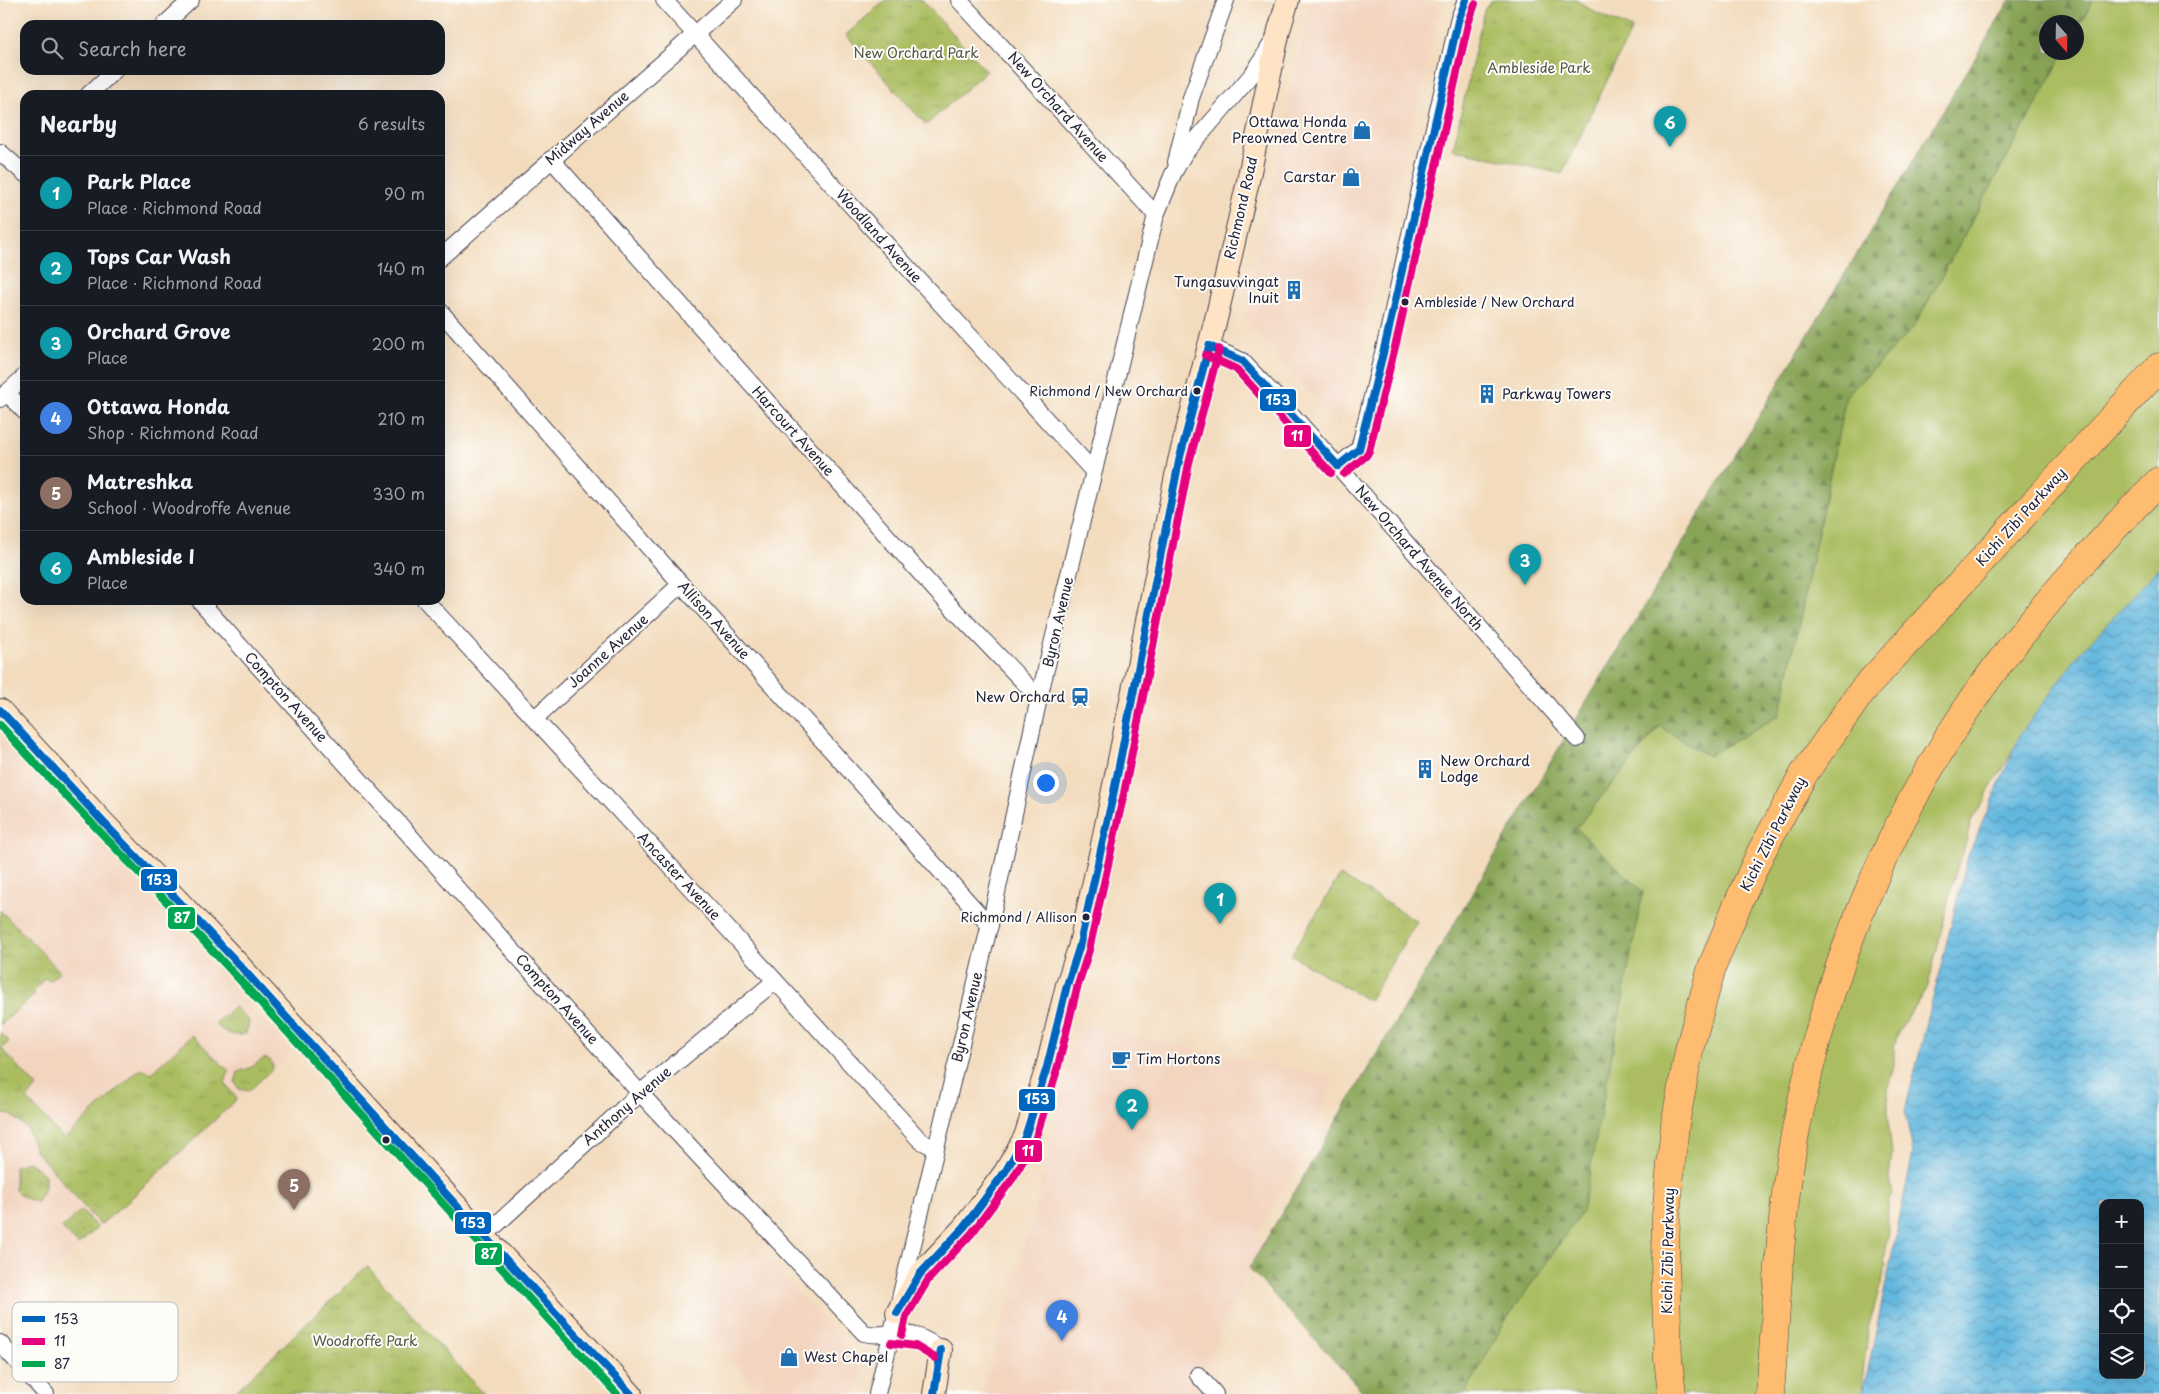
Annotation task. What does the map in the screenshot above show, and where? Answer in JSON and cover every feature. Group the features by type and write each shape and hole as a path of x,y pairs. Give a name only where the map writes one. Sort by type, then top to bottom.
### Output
{"highway":[{"name":"Kichi Zībī Parkway","path":"1672,1394 1668,1351 1665,1260 1666,1215 1675,1124 1690,1046 1708,983 1726,932 1761,852 1805,772 1862,691 2159,367"},
{"path":"1770,1394 1785,1201 1795,1135 1809,1066 1830,995 1851,935 1881,864 1926,776 1980,690 2049,601 2159,481"}],"main road":[{"name":"Richmond Road","path":"895,1323 920,1274 964,1226 1005,1172 1025,1137 1047,1067 1067,985 1079,948 1116,782 1179,461 1209,346 1247,186 1279,30 1288,0"},
{"path":"0,710 103,822 232,957 484,1236 631,1394"},
{"path":"934,1394 941,1350"}],"street":[{"path":"169,20 191,0"},
{"name":"Woodland Avenue","path":"664,0 1093,471"},
{"name":"Midway Avenue","path":"445,254 734,0"},
{"name":"New Orchard Avenue","path":"960,0 1156,215"},
{"path":"1173,174 1191,98 1226,0"},
{"path":"1338,466 1360,449 1458,22 1466,0"},
{"name":"Byron Avenue","path":"877,1394 990,926 1040,698 1093,471 1156,215 1173,174 1184,154 1255,71 1279,30"},
{"path":"93,90 110,75"},
{"path":"0,152 20,162"},
{"name":"Harcourt Avenue","path":"551,159 938,592 1040,698"},
{"name":"Allison Avenue","path":"445,317 681,584 990,926"},
{"name":"New Orchard Avenue North","path":"1209,346 1242,362 1338,466 1577,739"},
{"path":"20,381 4,396 20,408"},
{"name":"Joanne Avenue","path":"534,719 681,584"},
{"name":"Compton Avenue","path":"203,605 640,1093 864,1333 873,1335 895,1323 913,1334 925,1338 941,1350"},
{"name":"Ancaster Avenue","path":"430,605 917,1137 936,1148"},
{"name":"Anthony Avenue","path":"484,1236 640,1093 775,981"},
{"path":"1198,1375 1215,1394"},
{"path":"33,1382 46,1394"}],"shaded area":[{"path":"1311,0 1408,0 1440,8 1340,428 1244,319"},
{"path":"0,734 292,1052 19,1302 12,1302 12,1308 8,1312 0,1303"},
{"path":"1077,1024 1334,1078 1298,1165 1256,1235 1266,1239 1249,1268 1193,1394 982,1394 1042,1182"},
{"path":"755,1246 864,1365 855,1394 762,1394 687,1309"}],"green space":[{"name":"New Orchard Park","path":"885,0 922,0 986,71 926,125 846,35"},
{"name":"Ambleside Park","path":"1492,0 1576,0 1596,13 1632,29 1562,174 1453,149 1484,10"},
{"path":"2010,0 2093,0 2084,16 2039,15 2039,60 2060,60 1914,327 1846,396 1780,715 1708,756 1659,726 1576,828 1643,892 1582,1212 1504,1323 1465,1394 1365,1394 1249,1268 1581,711"},
{"path":"2093,0 2159,0 2159,572 2031,722 1972,819 1962,856 1956,870 1928,986 1898,1032 1894,1047 1894,1065 1888,1087 1888,1120 1892,1153 1889,1179 1892,1194 1888,1203 1888,1236 1884,1260 1886,1267 1869,1325 1863,1373 1864,1394 1465,1394 1504,1323 1643,892 1576,828 1660,726 1780,715 1846,396 1914,327 2060,60 2084,60 2084,16"},
{"path":"1340,875 1417,921 1369,1001 1291,955"},
{"path":"0,910 60,971 49,981 45,978 33,991 35,994 0,1025"},
{"path":"234,1007 249,1021 246,1034 229,1034 215,1024"},
{"path":"0,1032 9,1041 2,1049 37,1087 27,1099 64,1139 141,1068 151,1073 192,1035 229,1071 225,1083 237,1099 100,1225 35,1150 27,1128 11,1115 0,1113"},
{"path":"264,1058 270,1060 273,1066 272,1069 249,1091 239,1089 235,1082 238,1072 252,1067"},
{"path":"29,1162 45,1175 45,1188 37,1202 24,1198 15,1190 15,1166"},
{"path":"81,1210 97,1228 78,1245 62,1228"},
{"name":"Woodroffe Park","path":"367,1266 484,1394 233,1394"}],"water":[{"path":"2159,568 2159,1394 1863,1394 1913,1153 1905,1111 1968,856 2020,735 2080,653"}],"transit line":[{"name":"153","path":"1338,466 1359,449 1387,337 1458,21 1466,0"},
{"name":"11","path":"1344,474 1366,456 1369,451 1397,339 1468,24 1475,4"},
{"name":"153","path":"1209,346 1242,361 1338,466"},
{"name":"153","path":"897,1313 920,1274 964,1227 1005,1172 1025,1137 1047,1067 1067,985 1079,948 1114,791 1179,461 1209,346"},
{"name":"11","path":"902,1335 906,1317 928,1280 972,1233 1013,1178 1035,1140 1057,1070 1077,988 1089,950 1124,793 1189,463 1219,349"},
{"name":"11","path":"1205,355 1236,369 1331,473"},
{"name":"153","path":"0,710 103,822 232,957 484,1236 631,1394"},
{"name":"87","path":"0,725 226,965 617,1394"},
{"name":"11","path":"891,1343 915,1346 935,1358"},
{"name":"153","path":"934,1394 941,1350"}],"place":[{"name":"Ottawa Honda Preowned Centre","path":"1362,130"},
{"name":"Ambleside I","path":"1670,147"},
{"name":"Carstar","path":"1351,177"},
{"name":"Tungasuvvingat Inuit","path":"1294,290"},
{"name":"Ambleside / New Orchard","path":"1405,302"},
{"name":"Richmond / New Orchard","path":"1197,391"},
{"name":"Parkway Towers","path":"1487,394"},
{"name":"Orchard Grove","path":"1525,585"},
{"name":"New Orchard","path":"1080,697"},
{"name":"New Orchard Lodge","path":"1425,769"},
{"name":"Richmond / Allison","path":"1086,917"},
{"name":"Park Place","path":"1220,924"},
{"name":"Tim Hortons","path":"1121,1059"},
{"name":"Tops Car Wash","path":"1132,1130"},
{"name":"Matreshka","path":"294,1210"},
{"name":"Ottawa Honda","path":"1062,1341"},
{"name":"West Chapel","path":"789,1357"}]}
